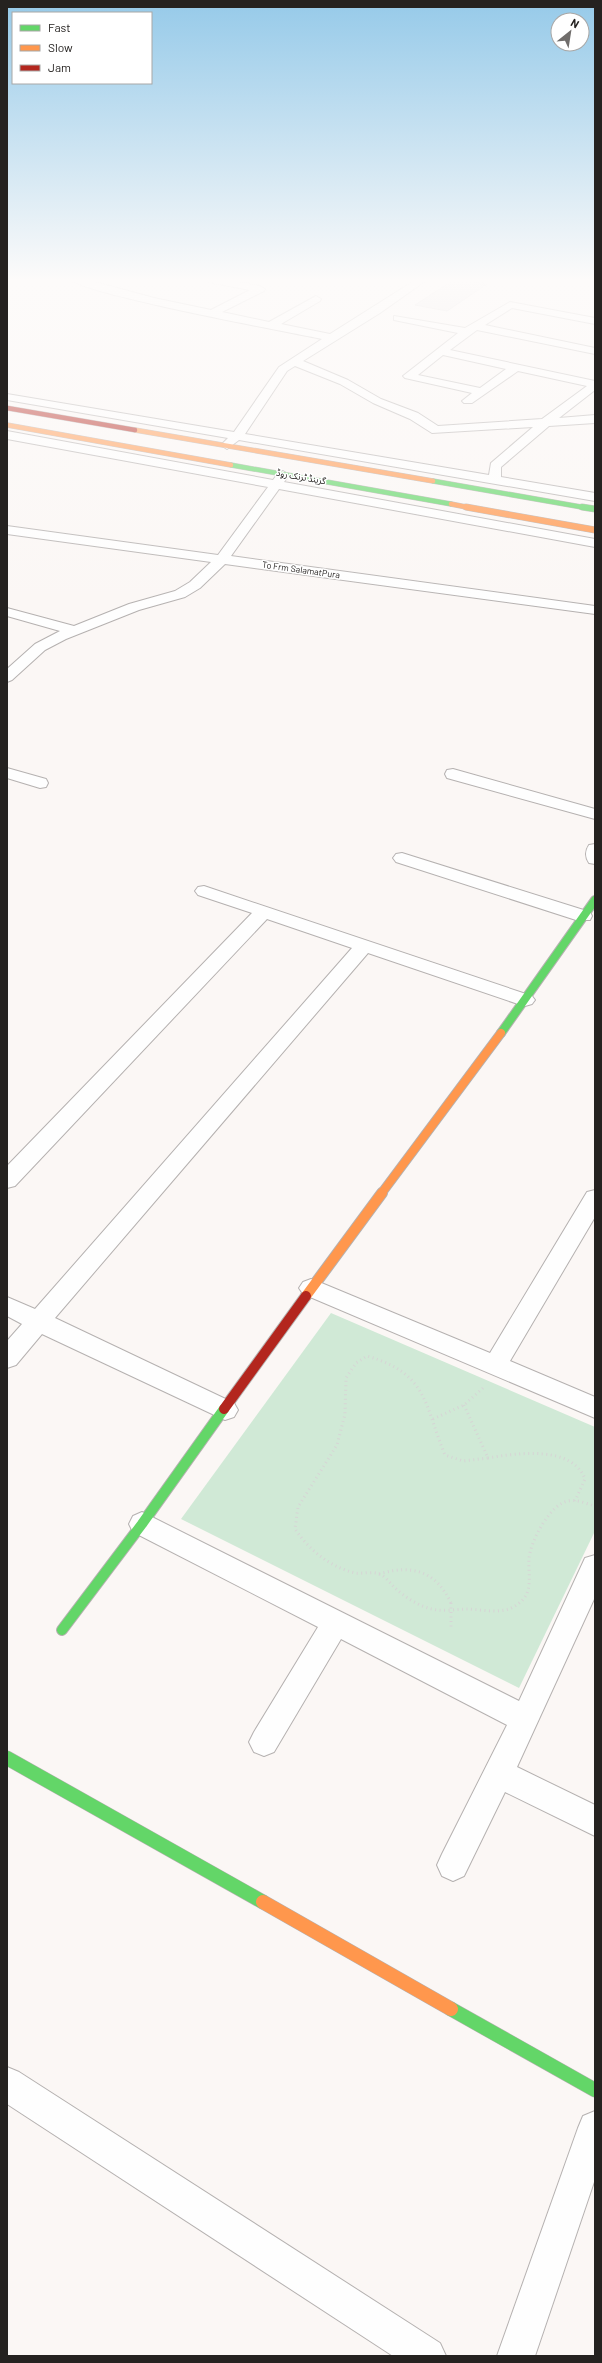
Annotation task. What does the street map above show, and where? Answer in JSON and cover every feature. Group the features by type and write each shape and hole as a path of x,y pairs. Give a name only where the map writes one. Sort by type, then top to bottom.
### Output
{"main road":[{"name":"گرینڈ ٹرنک روڈ","path":"7,408 595,510"},
{"name":"گرینڈ ٹرنک روڈ","path":"7,425 280,480 523,517 590,529"},
{"path":"590,529 595,510"},
{"path":"62,1630 225,1410 311,1288 525,1000 595,900"},
{"path":"7,1758 595,2090"}],"street":[{"path":"226,446 237,436 269,389"},
{"path":"357,389 377,401 414,416 436,430 595,419"},
{"path":"470,389 482,392"},
{"path":"468,401 486,389"},
{"path":"495,480 495,466 546,422 588,389"},
{"path":"7,397 595,497"},
{"path":"7,435 280,480 515,529 595,543"},
{"path":"8,675 40,647 73,630 134,607 180,594 207,576 222,559 280,480"},
{"path":"535,499 543,488"},
{"path":"515,529 523,517"},
{"name":"To Frm SalamatPura","path":"7,530 595,610"},
{"path":"7,612 73,630"},
{"path":"7,773 40,783"},
{"path":"453,774 595,814"},
{"path":"595,849 595,859"},
{"path":"402,858 583,916"},
{"path":"204,891 525,1000"},
{"path":"7,1180 264,911"},
{"path":"7,1358 365,945"},
{"path":"495,1365 595,1198"},
{"path":"311,1288 595,1408"},
{"path":"7,1306 225,1410"},
{"path":"142,1524 335,1624 525,1719"},
{"path":"453,1865 497,1773 525,1719 595,1567"},
{"path":"264,1742 335,1624"},
{"path":"497,1773 595,1821"},
{"path":"7,2084 427,2356"},
{"path":"516,2356 595,2128"}],"path":[{"path":"451,1628 451,1603 441,1584 429,1576 414,1570 388,1571 379,1574 356,1573 339,1567 303,1543 295,1529 298,1507 337,1445 345,1414 346,1378 356,1362 367,1356 377,1358 405,1373 425,1397 433,1419 434,1430 445,1454 454,1460 476,1462 507,1453 530,1453 552,1456 568,1461 581,1469 585,1477 584,1484 575,1501"},
{"path":"433,1419 464,1405 486,1385 495,1365"},
{"path":"464,1405 488,1458"},
{"path":"379,1574 407,1597 428,1608 440,1612 462,1609 493,1612 506,1610 519,1603 529,1589 531,1568 530,1554 545,1522 558,1506 567,1501 575,1501 595,1506"}],"green space":[{"path":"331,1313 595,1427 595,1531 519,1688 181,1519"}],"traffic: fast":[{"path":"231,465 451,504"},
{"path":"433,481 595,509"},
{"path":"501,1033 595,900"},
{"path":"62,1630 142,1524 224,1409"},
{"path":"7,1758 263,1902"},
{"path":"451,2009 595,2090"}],"traffic: slow":[{"path":"7,425 231,465"},
{"path":"135,430 433,481"},
{"path":"451,504 595,530"},
{"path":"306,1296 501,1033"},
{"path":"263,1902 451,2009"}],"traffic: jam":[{"path":"7,408 135,430"},
{"path":"224,1409 306,1296"}]}
